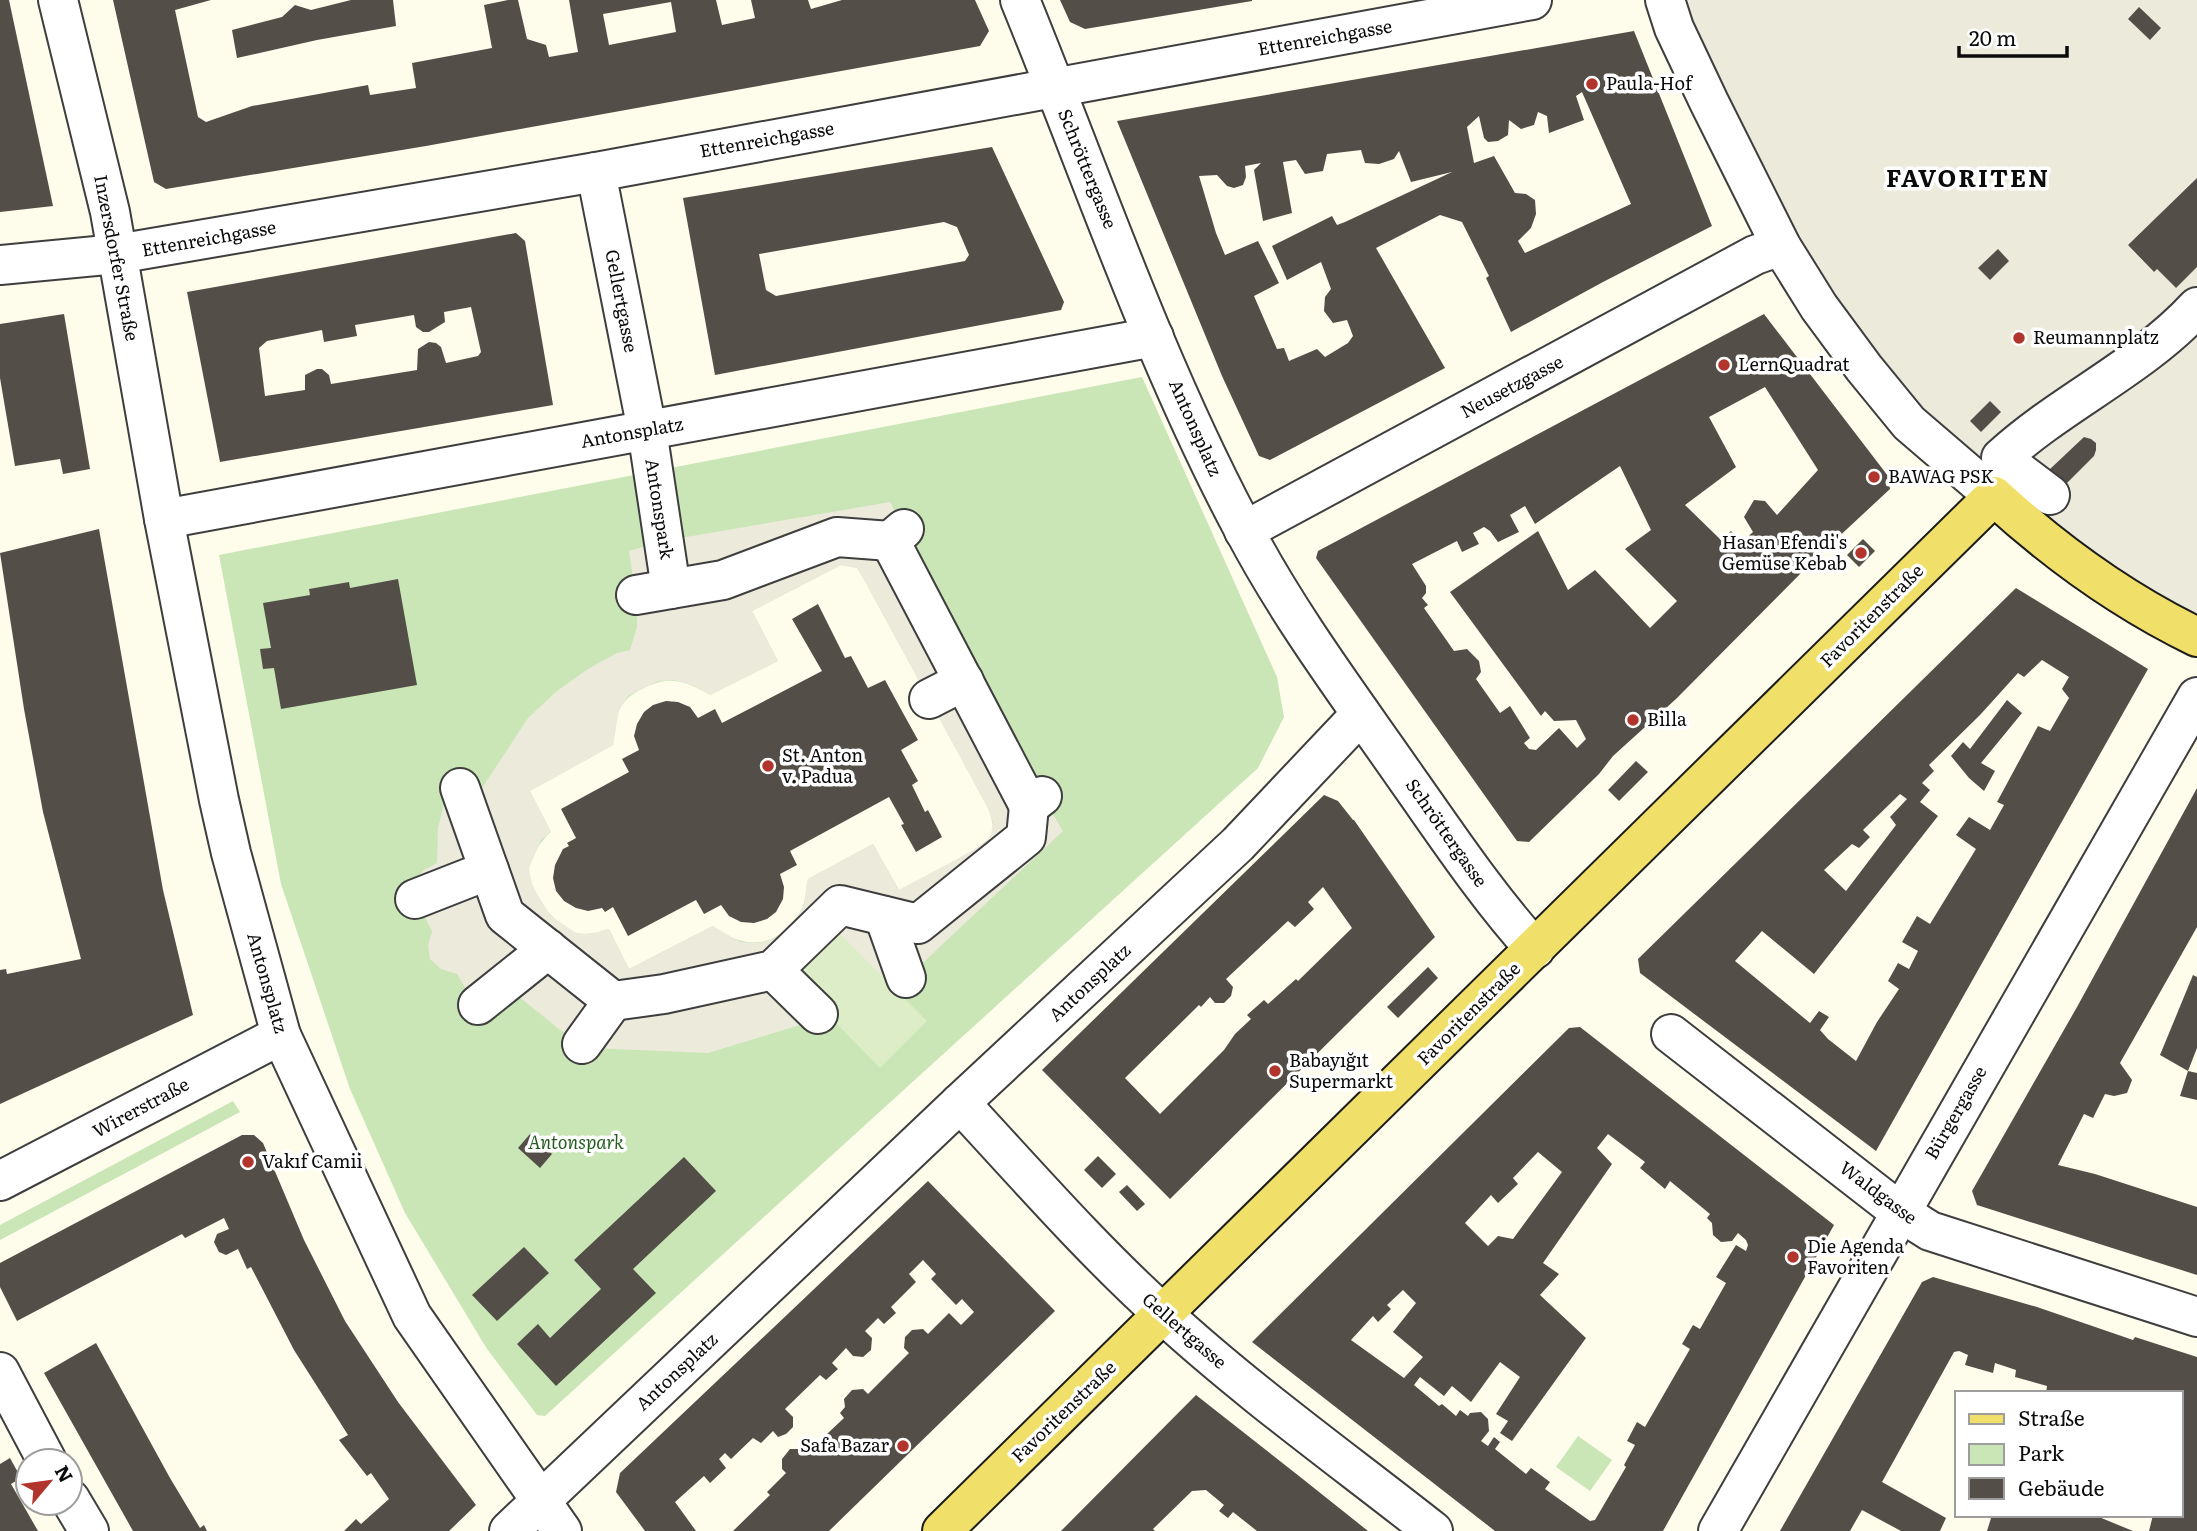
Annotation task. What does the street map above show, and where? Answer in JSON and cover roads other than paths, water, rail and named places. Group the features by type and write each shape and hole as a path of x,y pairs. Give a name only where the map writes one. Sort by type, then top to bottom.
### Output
{"main road":[{"path":"1994,496 2039,537 2065,556 2162,619 2197,637"},
{"name":"Favoritenstraße","path":"942,1531 1994,496"}],"street":[{"name":"Inzersdorfer Straße","path":"58,0 110,212 164,519"},
{"name":"Schröttergasse","path":"1020,0 1154,337"},
{"name":"Ettenreichgasse","path":"0,265 117,254 596,172 1532,0"},
{"path":"1665,0 1674,28 1781,246 1819,307 1909,423 1994,496"},
{"name":"Gellertgasse","path":"596,172 647,430"},
{"name":"Neusetzgasse","path":"1244,531 1743,262 1781,246"},
{"path":"2050,495 2001,458 2024,437 2170,335 2197,307"},
{"name":"Antonsplatz","path":"1154,337 1211,466 1244,531 1274,583 1362,714 1238,844 960,1103 552,1516 412,1316 281,1035 231,853 164,519 1154,337"},
{"name":"Antonspark","path":"647,430 653,592 723,580 837,537 897,535 964,681"},
{"path":"460,788 505,915 613,1000 664,994 773,970 840,905 918,924 1026,837 1036,801 964,681 929,699"},
{"name":"Bürgergasse","path":"1718,1531 2197,697"},
{"name":"Schröttergasse","path":"1362,714 1499,910 1535,949"},
{"path":"415,899 489,870"},
{"path":"884,916 906,978"},
{"path":"478,1005 548,949"},
{"path":"773,970 818,1014"},
{"path":"582,1044 613,1000"},
{"name":"Waldgasse","path":"1671,1034 1900,1212 1930,1231 2197,1317"},
{"name":"Wirerstraße","path":"0,1181 281,1035"},
{"name":"Gellertgasse","path":"960,1103 1125,1279 1163,1315 1204,1351 1433,1531"},
{"path":"0,1372 40,1447"},
{"path":"509,1531 552,1516"}],"place":[{"name":"Paula-Hof","path":"1592,84"},
{"name":"Reumannplatz","path":"2019,338"},
{"name":"LernQuadrat","path":"1724,365"},
{"name":"BAWAG PSK","path":"1874,477"},
{"name":"Hasan Efendi's Gemüse Kebab","path":"1861,553"},
{"name":"Billa","path":"1633,720"},
{"name":"St. Anton v. Padua","path":"768,766"},
{"name":"Babayığıt Supermarkt","path":"1275,1071"},
{"name":"Vakıf Camii","path":"248,1162"},
{"name":"Die Agenda Favoriten","path":"1793,1257"},
{"name":"Safa Bazar","path":"903,1446"}],"district":[{"name":"FAVORITEN","path":"1968,179"}]}
